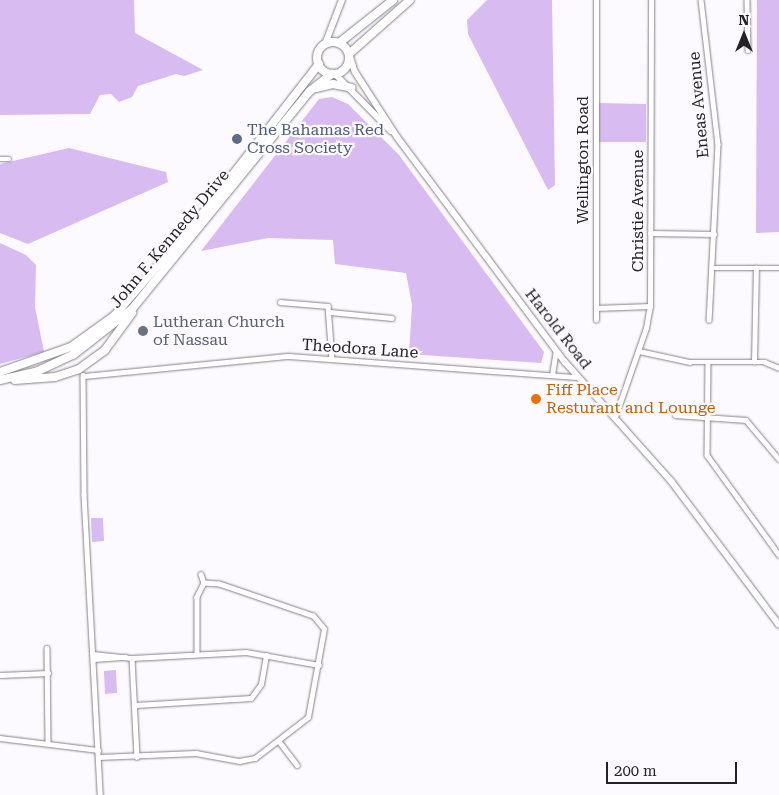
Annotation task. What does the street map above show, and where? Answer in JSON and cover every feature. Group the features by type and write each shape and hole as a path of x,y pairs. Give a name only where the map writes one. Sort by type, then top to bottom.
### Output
{"highway":[{"path":"325,44 337,42 393,0"},
{"name":"John F. Kennedy Drive","path":"0,381 38,371 73,356 137,303 310,91 346,68 349,56 410,0"},
{"path":"337,42 349,56"},
{"name":"John F. Kennedy Drive","path":"0,372 71,347 114,316 208,205 318,64 318,54 325,44"},
{"path":"318,64 334,74"},
{"path":"310,91 334,84 352,88"},
{"path":"0,381 54,377 81,372 106,350 137,303"}],"main road":[{"path":"325,44 342,0"},
{"path":"330,33 337,42"},
{"name":"Harold Road","path":"349,56 355,72 397,137 576,377 615,417 671,481 779,625"},
{"name":"Harold Road","path":"334,74 352,88 397,137"}],"street":[{"name":"Wellington Road","path":"596,0 596,320"},
{"name":"Christie Avenue","path":"615,417 639,351 650,306 651,0"},
{"name":"Eneas Avenue","path":"701,0 718,144 709,320"},
{"path":"747,0 748,50"},
{"path":"0,159 9,159"},
{"path":"650,233 714,234"},
{"path":"712,268 779,268"},
{"path":"754,362 756,268"},
{"path":"280,302 322,304 330,312 392,318"},
{"path":"596,308 650,306"},
{"path":"330,312 332,359"},
{"path":"552,375 556,350"},
{"path":"639,351 708,362 754,362 779,368"},
{"name":"Theodora Lane","path":"81,372 273,357 332,359 576,377"},
{"path":"708,362 706,416 709,460 779,554"},
{"path":"81,372 84,495 100,795"},
{"path":"675,416 706,416 749,422 779,459"},
{"path":"196,654 197,597 204,583 201,574"},
{"path":"98,757 196,754 244,761 279,741 308,717 319,665 324,629 314,616 219,584 204,583"},
{"path":"47,648 48,744"},
{"path":"93,657 132,658 196,654 266,656 319,665"},
{"path":"136,705 251,698 261,684 266,656"},
{"path":"132,658 136,705 137,757"},
{"path":"0,675 48,673"},
{"path":"0,738 98,750"},
{"path":"279,741 297,765"}],"shaded area":[{"path":"0,0 134,0 135,33 203,70 184,76 176,74 138,86 132,97 119,102 111,94 100,95 90,114 0,115"},
{"path":"487,0 552,0 555,185 548,190 468,34 467,20"},
{"path":"757,0 779,0 779,232 756,233"},
{"path":"332,97 348,104 399,155 544,352 541,363 409,354 412,305 406,273 335,264 333,240 268,238 201,251 319,99"},
{"path":"597,103 646,104 646,142 597,142"},
{"path":"69,148 166,172 168,182 28,244 0,233 0,164"},
{"path":"0,243 26,255 36,265 35,307 44,352 0,364"},
{"path":"91,518 103,518 104,541 92,542"},
{"path":"116,670 117,693 105,694 104,671"}],"place":[{"name":"The Bahamas Red Cross Society","path":"237,139"},
{"name":"Lutheran Church of Nassau","path":"143,331"},
{"name":"Fiff Place Resturant and Lounge","path":"536,399"}]}
